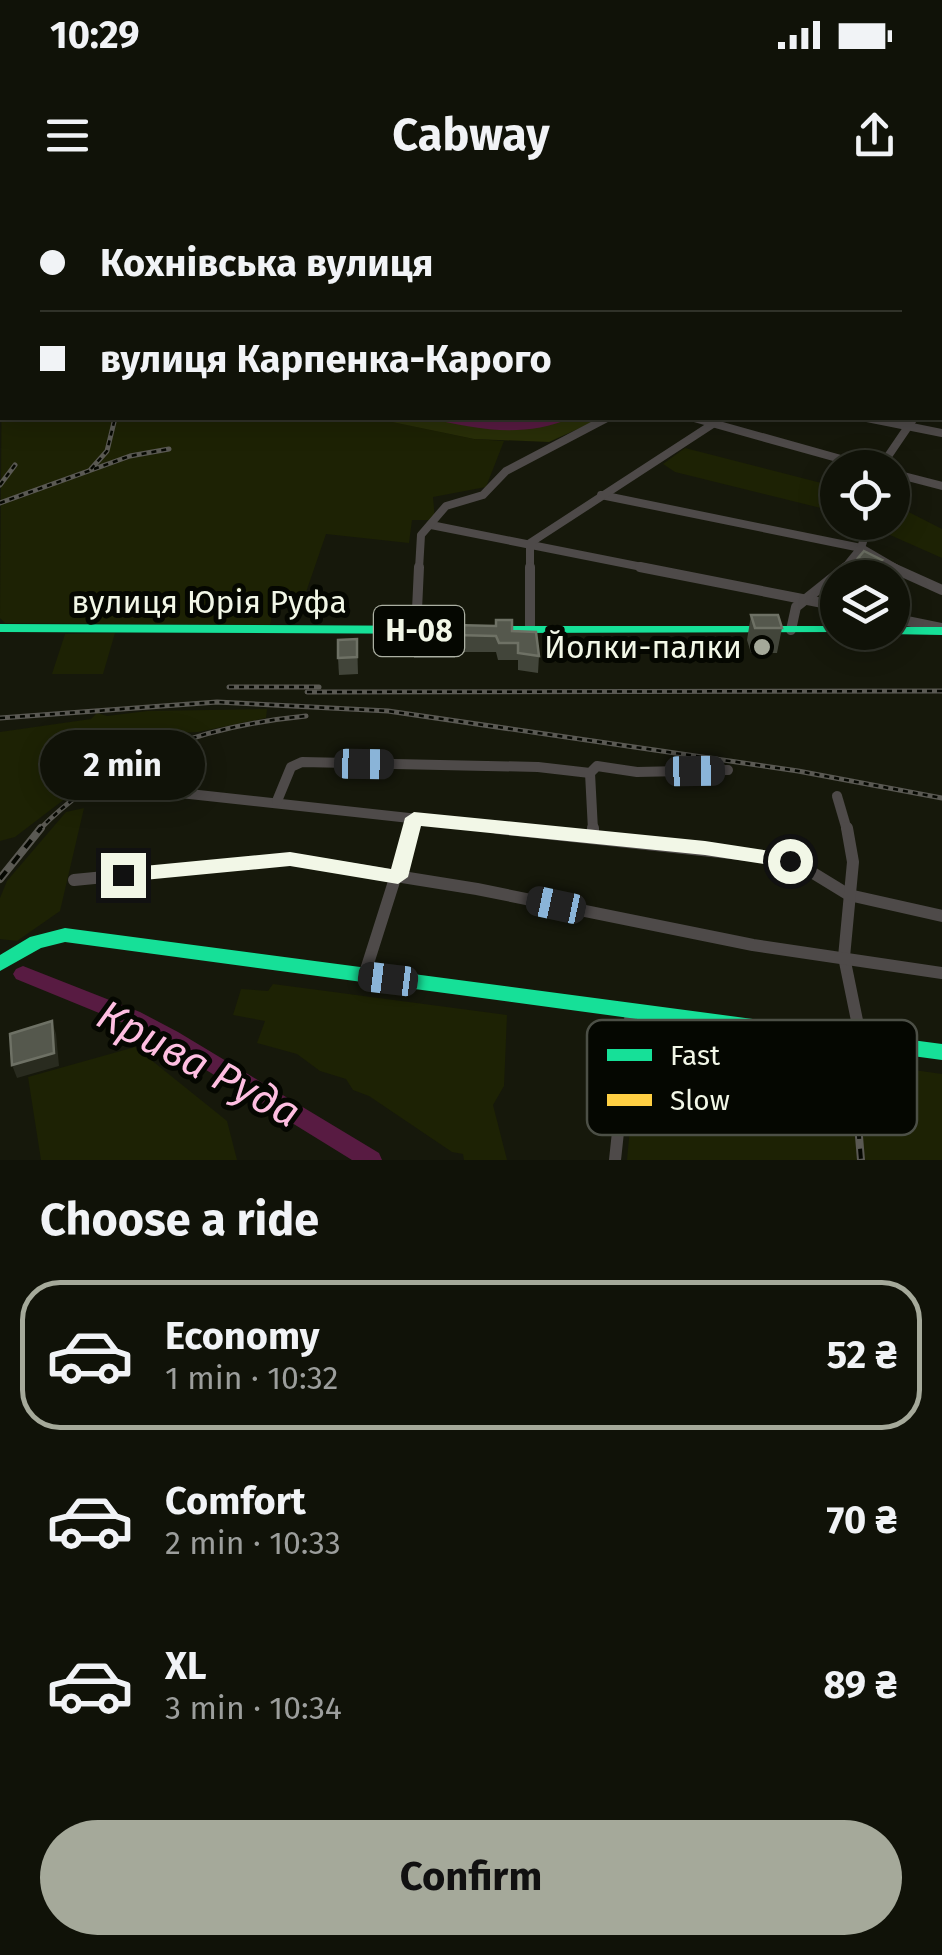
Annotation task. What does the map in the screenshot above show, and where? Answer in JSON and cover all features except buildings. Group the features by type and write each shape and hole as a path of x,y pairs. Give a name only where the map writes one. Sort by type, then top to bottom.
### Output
{"main road":[{"name":"вулиця Юрія Руфа","path":"0,628 820,630"},
{"path":"910,630 942,629"},
{"path":"0,964 36,942 65,935 702,1020"},
{"path":"917,1048 942,1052"}],"street":[{"path":"416,631 421,535 446,506 483,495 506,471 603,420"},
{"path":"530,543 718,420 820,451"},
{"path":"890,450 911,422 942,432"},
{"path":"910,478 942,486"},
{"path":"601,495 861,548 942,590"},
{"path":"431,524 820,602"},
{"path":"791,630 802,599 831,582 864,540"},
{"path":"530,543 530,630"},
{"path":"910,622 942,629"},
{"path":"277,800 292,767 302,762 538,767 590,774"},
{"path":"593,838 590,774 597,766 637,772 728,770"},
{"path":"92,784 114,780 162,791 277,800 790,861 849,895 942,916"},
{"path":"837,796 851,848 844,958 857,1020"},
{"path":"364,976 414,818"},
{"path":"74,880 265,859 314,862 518,896 753,945 942,973"},
{"path":"630,1020 631,1011"},
{"path":"615,1160 618,1135"}],"shaded area":[{"path":"1,420 394,420 474,439 504,441 486,487 433,497 435,520 412,520 409,543 326,534 302,604 274,604 270,625 5,623 0,618"},
{"path":"437,420 566,420 518,430"},
{"path":"598,420 549,442 474,439 392,422"},
{"path":"685,448 820,483 820,508 675,472 663,464"},
{"path":"910,513 942,529 942,558 901,540 910,540"},
{"path":"115,633 103,674 52,674 65,634"},
{"path":"267,709 266,718 178,733 153,742 156,748 117,767 88,767 87,782 15,837 0,841 0,732 91,719 97,713 107,716 147,711"},
{"path":"84,808 60,911 17,941 0,939 0,898 7,881 66,812"},
{"path":"273,984 507,1015 504,1086 493,1105 507,1160 464,1160 463,1154 452,1152 369,1096 353,1090 346,1079 320,1071 297,1054 257,1043 265,1021 233,1015 241,989 268,991"},
{"path":"135,1047 227,1121 237,1160 41,1160 28,1077"},
{"path":"917,1070 942,1074 942,1160 627,1160 629,1135 917,1135"}],"waterway":[{"name":"Крива Руда","path":"23,974 133,1018 171,1038 371,1160"}],"railway":[{"path":"91,469 107,451 115,420"},
{"path":"0,503 130,456 169,449"},
{"path":"0,485 15,465"},
{"path":"229,687 319,687"},
{"path":"307,692 942,691"},
{"path":"0,718 217,702 388,711 798,771 942,798"},
{"path":"41,829 97,782 162,749 232,728 306,716"},
{"path":"0,879 41,829"},
{"path":"859,1135 861,1160"}],"traffic: fast":[{"path":"0,628 459,630"},
{"path":"492,630 820,630"},
{"path":"910,631 942,631"},
{"path":"0,964 36,942 65,935 702,1020"},
{"path":"917,1049 942,1052"}],"place":[{"name":"Йолки-палки","path":"762,647"}],"route":[{"path":"123,875 290,859 398,877 414,818 705,848 790,861"}]}
